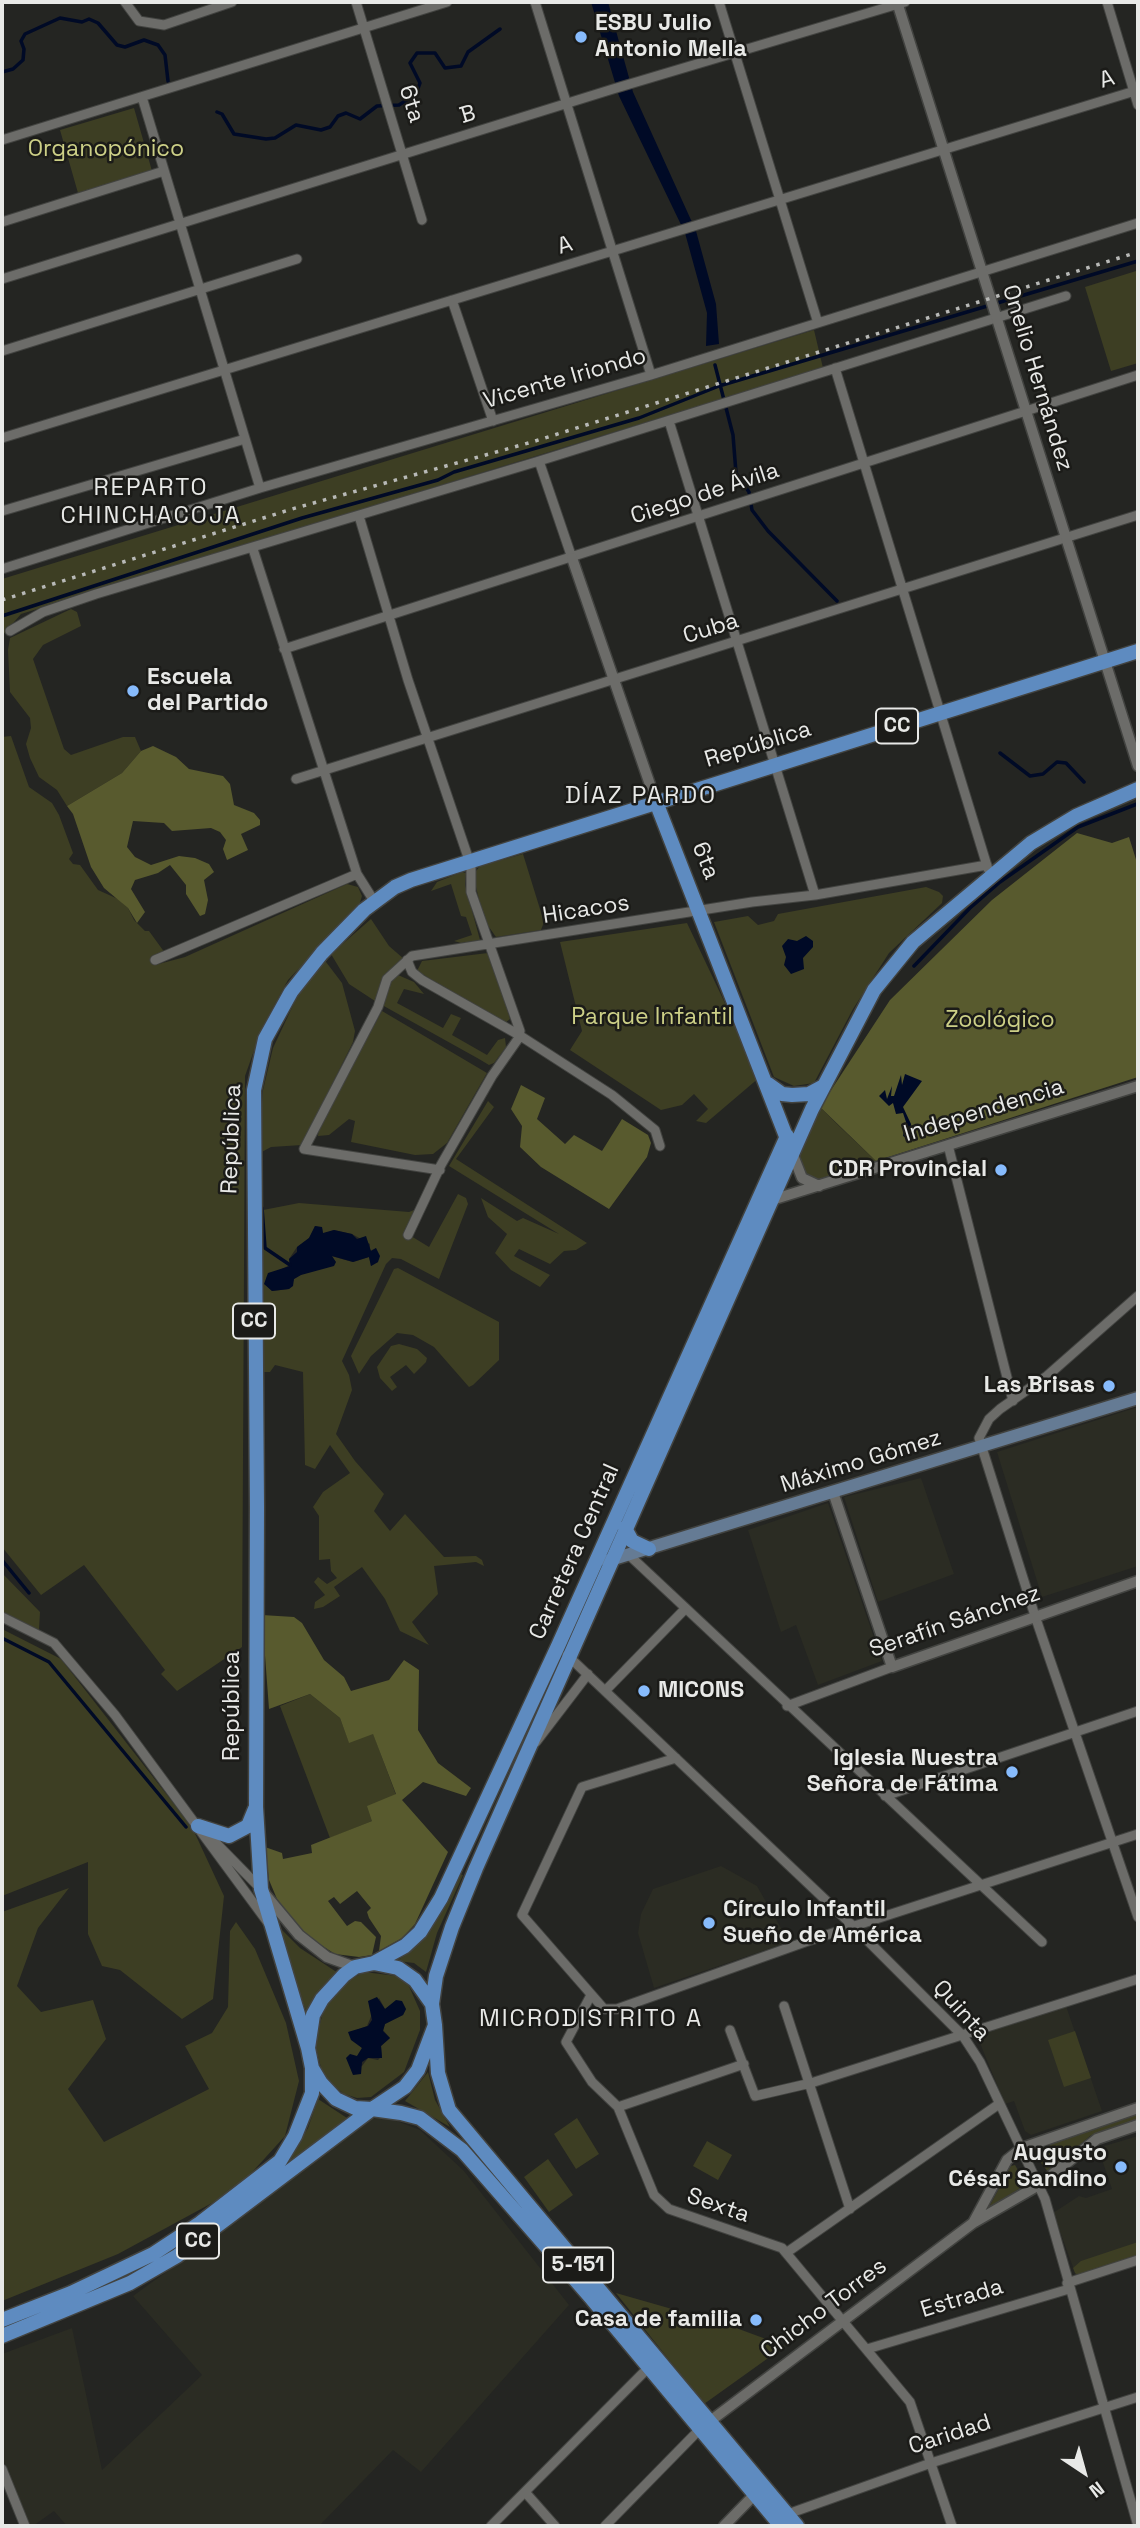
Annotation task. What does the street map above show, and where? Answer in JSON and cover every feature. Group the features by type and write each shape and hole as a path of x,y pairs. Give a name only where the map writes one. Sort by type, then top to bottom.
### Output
{"main road":[{"name":"República","path":"308,2048 261,1889 256,1807 254,1090 265,1039 291,992 321,954 374,901 411,880 1138,651"},
{"name":"CC","path":"793,1155 822,1087 874,990 895,961 989,870 1076,817 1138,789"},
{"name":"6ta","path":"656,802 768,1084 793,1155"},
{"path":"768,1084 782,1094 792,1095 809,1094 822,1087"},
{"name":"Carretera Central","path":"604,1559 625,1528 769,1197 787,1136"},
{"name":"Carretera Central","path":"374,1963 405,1945 420,1932 441,1898 564,1651 769,1197 793,1155"},
{"name":"Máximo Gómez","path":"604,1559 649,1549 1138,1398"},
{"path":"625,1528 632,1541 649,1549"},
{"name":"Carretera Central","path":"432,2004 436,1976 452,1927 525,1756 564,1651"},
{"path":"198,1826 226,1837 237,1834 248,1826 256,1807"},
{"name":"CC","path":"2,2320 71,2293 153,2254 200,2223 280,2161 295,2136 312,2093 312,2068 308,2048 313,2015 322,1999 355,1967 374,1963"},
{"path":"374,1963 398,1968 415,1980 432,2004"},
{"name":"CC","path":"2,2336 130,2283 177,2256 372,2109 392,2098 418,2070 435,2025 432,2004"},
{"name":"5-151","path":"435,2025 443,2098 482,2163 786,2521"},
{"name":"CC","path":"312,2068 336,2099 355,2108 372,2109"},
{"name":"5-151","path":"372,2109 420,2119 482,2163"}],"street":[{"path":"125,2 139,21 164,25 232,2"},
{"name":"6ta","path":"356,2 422,220"},
{"path":"2,140 447,2"},
{"path":"535,2 651,374"},
{"path":"719,2 817,320"},
{"path":"1107,2 1136,91 1138,105"},
{"name":"B","path":"2,279 638,81 900,3"},
{"name":"Onelio Hernández","path":"900,3 942,150 1138,766"},
{"name":"A","path":"2,438 1136,91"},
{"path":"142,97 261,488"},
{"path":"2,222 164,171"},
{"name":"Vicente Iriondo","path":"2,569 261,488 651,374 817,320 1138,223"},
{"path":"2,351 297,259"},
{"path":"10,631 43,612 96,594 253,549 669,421 835,368 993,311 1066,296"},
{"path":"452,300 493,421"},
{"path":"835,368 989,870"},
{"name":"Ciego de Ávila","path":"284,649 1138,375"},
{"path":"669,421 815,895"},
{"path":"2,511 245,439"},
{"name":"6ta","path":"539,461 656,802"},
{"name":"Cuba","path":"296,779 1138,515"},
{"path":"359,516 388,617 472,870 471,892 519,1035"},
{"path":"253,549 357,874 374,901"},
{"name":"Hicacos","path":"407,960 419,955 700,911 989,870"},
{"path":"155,960 357,874"},
{"path":"440,1170 304,1149 378,1007 387,979 407,960 412,972 422,980 519,1035 643,1119 660,1136 660,1146"},
{"path":"408,1235 492,1076 519,1035"},
{"name":"Independencia","path":"769,1197 822,1186 1138,1086"},
{"path":"948,1145 1013,1401"},
{"path":"793,1155 802,1178 812,1185 822,1186"},
{"path":"1138,1300 1047,1376 989,1419 981,1431 980,1448 1138,1917"},
{"path":"833,1492 892,1667"},
{"path":"629,1555 1042,1942"},
{"name":"Serafín Sánchez","path":"788,1706 1138,1581"},
{"path":"605,1691 685,1609"},
{"path":"2,1617 54,1643 115,1715 270,1926"},
{"name":"Quinta","path":"564,1651 853,1926 963,2036 980,2062 1039,2185 1138,2526"},
{"path":"525,1756 587,1674"},
{"path":"884,1796 1138,1711"},
{"path":"676,1758 582,1787 522,1915 604,2009 617,2009 853,1926 1138,1833"},
{"path":"198,1826 261,1889 299,1935 327,1956 355,1967"},
{"path":"730,2030 755,2096 811,2083 1138,1979"},
{"name":"Sexta","path":"591,1995 566,2042 592,2082 618,2107 654,2195 662,2205 782,2248 909,2402 952,2526"},
{"path":"784,2006 850,2209"},
{"path":"618,2107 744,2064"},
{"path":"786,2253 999,2104"},
{"path":"1022,2148 1138,2108"},
{"name":"Chicho Torres","path":"705,2425 974,2223 1039,2185 1097,2139 1138,2125"},
{"name":"Chicho Torres","path":"974,2223 1007,2160 1022,2148"},
{"name":"Estrada","path":"867,2349 1068,2286 1138,2260"},
{"path":"491,2526 652,2363"},
{"name":"Caridad","path":"786,2521 931,2463 1138,2397"},
{"path":"605,2526 705,2425"},
{"path":"2,2469 24,2526"},
{"path":"723,2526 760,2489"},
{"path":"525,2492 555,2526"}],"shaded area":[{"path":"1138,1407 1138,1566 1042,1597 997,1452"},
{"path":"921,1478 954,1574 878,1602 844,1497"},
{"path":"828,1503 882,1661 818,1685 796,1625 781,1632 748,1530"},
{"name":"Círculo Infantil Sueño de América","path":"721,1866 757,1886 789,1942 654,1988 638,1933 641,1914 653,1889"},
{"path":"1066,2006 1102,2111 1031,2135 1025,2131 1014,2101 1005,2104 977,2036"},
{"path":"384,2116 420,2130 464,2171 569,2305 421,2472 393,2450 319,2526 67,2526 54,2511 33,2526 27,2526 2,2462 2,2354 72,2328 102,2470 202,2375 133,2296 231,2225 363,2121"},
{"path":"1138,2136 1138,2255 1076,2275 1053,2213 1079,2196 1086,2198 1112,2189 1098,2148"}],"green space":[{"name":"Organopónico","path":"134,108 152,171 78,193 60,130"},
{"path":"1136,271 1138,363 1111,371 1085,287"},
{"path":"814,330 823,368 21,614 2,636 2,579"},
{"path":"71,609 77,612 81,626 43,645 33,659 64,749 71,755 123,737 135,737 141,751 122,773 67,806 57,790 39,777 30,758 26,744 31,728 30,718 10,692 8,650 10,638"},
{"path":"11,736 29,787 52,803 59,815 73,853 69,859 73,864 80,865 98,890 118,899 128,908 134,920 145,931 149,931 165,953 151,959 155,965 185,957 347,884 358,887 362,896 359,906 288,980 262,1028 245,1076 242,1647 177,1691 161,1674 165,1670 84,1565 41,1595 2,1547 2,737"},
{"path":"153,746 176,757 189,769 223,776 230,784 234,805 254,813 260,820 260,825 241,834 248,850 227,860 223,849 226,840 220,832 211,828 172,831 164,823 133,821 127,847 135,857 151,865 179,856 195,858 209,864 214,872 204,880 208,900 205,914 200,916 186,894 186,885 170,865 158,873 135,880 131,889 145,912 137,923 128,908 104,888 91,867 73,814 67,806 122,773 141,751"},
{"name":"Zoológico","path":"1077,833 1112,843 1129,837 1138,866 1138,1077 876,1161 820,1107 890,1000 992,900"},
{"path":"523,854 544,922 541,930 496,937 484,920 476,887 476,871 480,866"},
{"path":"462,872 466,873 465,885 480,940 461,943 454,941 472,935 466,917 461,916 451,884 431,891 437,882"},
{"name":"Parque Infantil","path":"926,887 943,896 942,903 889,953 853,1009 814,1083 794,1086 774,1077 714,922 748,916 758,925 774,921 778,914"},
{"path":"371,919 389,946 404,959 375,1001 349,984 331,954"},
{"name":"Parque Infantil","path":"687,923 760,1077 706,1123 696,1121 708,1109 694,1094 682,1105 661,1110 570,1050 582,1031 560,942"},
{"path":"488,953 495,965 510,1019 505,1023 417,971 422,961"},
{"path":"323,958 342,983 355,1031 353,1042 302,1145 271,1147 258,1154 263,1090 273,1048 296,999"},
{"path":"398,975 414,982 424,994 404,989 397,1003 443,1028 451,1014 461,1018 452,1035 487,1055 498,1040 505,1038 506,1047 494,1063 489,1065 382,1005 391,979"},
{"path":"382,1011 487,1073 447,1143 433,1154 415,1155 351,1142 355,1121 349,1119 329,1135 318,1136 319,1126"},
{"path":"521,1085 545,1098 537,1119 565,1144 574,1135 602,1151 622,1119 648,1135 651,1143 647,1157 609,1209 541,1167 520,1147 522,1126 511,1109"},
{"path":"488,1101 494,1107 456,1159 587,1243 576,1250 564,1251 550,1264 519,1249 514,1256 550,1275 540,1287 511,1270 495,1253 507,1234 488,1217 481,1198 517,1221 523,1218 559,1234 449,1166"},
{"path":"820,1107 876,1161 816,1180 803,1175 797,1156"},
{"path":"458,1194 466,1198 468,1204 439,1279 401,1259 392,1258 386,1264 342,1361 352,1390 336,1434 384,1494 374,1511 390,1531 405,1514 444,1557 476,1556 482,1560 484,1566 476,1562 434,1566 438,1594 412,1622 429,1645 400,1631 385,1599 362,1567 334,1587 340,1596 323,1607 314,1609 315,1602 325,1595 314,1582 318,1577 327,1584 337,1578 331,1571 330,1559 319,1560 319,1516 313,1507 323,1492 350,1473 330,1445 315,1469 305,1465 303,1372 275,1365 270,1372 259,1372 258,1211 299,1203 409,1212 417,1209 405,1238 411,1236 429,1247","holes":["315,1226 322,1228 323,1234 334,1230 352,1234 370,1244 370,1251 376,1248 378,1262 371,1266 369,1257 353,1262 331,1256 294,1279 289,1289 272,1291 265,1284 267,1276 290,1265 289,1259 297,1247 309,1238"]},
{"path":"398,1268 499,1322 499,1360 473,1385 469,1387 434,1347 413,1335 397,1333 371,1356 359,1374 351,1356 394,1269"},
{"path":"399,1344 417,1349 427,1358 414,1374 406,1365 390,1377 397,1387 392,1391 380,1378 377,1367 391,1346"},
{"path":"2,1573 40,1612 39,1630 2,1613"},
{"path":"262,1615 294,1617 302,1623 324,1660 344,1677 351,1691 389,1680 404,1660 419,1670 418,1730 438,1763 471,1788 466,1796 423,1782 402,1800 448,1852 415,1924 402,1938 379,1951 381,1936 369,1918 367,1912 371,1908 357,1891 340,1904 334,1897 328,1901 347,1926 355,1921 361,1922 376,1937 372,1955 359,1957 335,1954 310,1938 294,1924 277,1899 269,1880 265,1847 282,1853 283,1859 312,1853 311,1845 372,1821 367,1806 396,1794 373,1734 349,1743 340,1718 310,1694 269,1709"},
{"path":"2,1629 61,1659 192,1827 224,1896 213,1999 182,2019 120,1970 102,1966 88,1934 88,1862 2,1896"},
{"path":"310,1694 340,1718 349,1742 373,1733 396,1795 372,1821 330,1838 280,1706"},
{"path":"460,1874 463,1875 437,1933 426,1972 414,1963 397,1961 414,1948 430,1929"},
{"path":"69,1888 38,1928 17,1986 41,2012 93,2000 106,2039 68,2089 104,2142 209,2089 185,2046 212,2033 228,2007 230,1931 236,1922 255,1949 286,2023 299,2081 285,2136 236,2190 118,2254 2,2301 2,1912"},
{"path":"273,1921 300,1948 338,1973 308,2016"},
{"path":"364,1972 397,1976 408,1984 420,2011 420,2030 404,2072 371,2097 357,2098 344,2094 330,2083 321,2068 315,2043 322,2016 332,1996 344,1983","holes":["379,1998 385,2009 391,2005 406,2009 403,2015 385,2024 383,2030 390,2038 381,2046 382,2056 378,2060 368,2058 362,2066 351,2067 362,2048 349,2033 367,2026"]},
{"path":"1075,2031 1091,2078 1064,2087 1048,2040"},
{"path":"428,2072 435,2100 450,2127 405,2101"},
{"path":"318,2099 347,2118 285,2168 308,2128"},
{"path":"1138,2114 1138,2120 1090,2136 1048,2172 1036,2156 1035,2151 1041,2148"},
{"path":"577,2118 599,2154 576,2169 554,2134"},
{"path":"707,2141 732,2155 718,2180 693,2166"},
{"path":"548,2159 573,2195 549,2212 524,2177"},
{"path":"1015,2165 1025,2182 1024,2186 989,2207 1011,2166"},
{"path":"1138,2242 1138,2255 1078,2275 1075,2273 1073,2268 1081,2261"},
{"path":"616,2293 728,2325 785,2346 704,2404"}],"water":[{"path":"591,2 608,2 633,92 696,231 716,304 719,344 706,346 707,313 685,233 619,96"},
{"path":"806,936 813,941 813,947 803,958 804,969 791,974 784,965 786,957 782,946 788,939 797,941"},
{"path":"905,1074 922,1081 903,1107 911,1124 910,1140 903,1136 906,1122 903,1113 896,1114 893,1103 889,1106 879,1096 885,1090 887,1099 892,1086 891,1096 894,1096 901,1075 902,1085"},
{"path":"315,1226 322,1227 323,1233 334,1230 352,1234 357,1239 366,1236 371,1251 376,1248 380,1256 378,1262 371,1266 369,1257 353,1262 332,1256 336,1262 334,1266 301,1275 294,1279 293,1286 289,1289 272,1291 264,1284 268,1273 290,1266 289,1259 297,1252 297,1247 309,1238"},
{"path":"377,1997 385,2009 396,2000 402,2001 406,2009 403,2015 385,2024 383,2031 390,2038 381,2046 382,2058 368,2058 362,2062 361,2074 353,2075 346,2058 350,2054 357,2056 362,2048 351,2040 348,2032 368,2026 372,2020 368,2001"}],"waterway":[{"path":"2,72 13,69 23,60 24,49 21,41 25,34 60,18 82,22 89,19 98,23 117,45 125,47 144,40 158,45 165,55 168,81"},
{"path":"217,112 222,114 234,134 266,139 275,138 296,125 321,130 330,127 338,116 346,113 360,119 377,106 399,105 416,94 420,83 410,63 417,53 435,53 445,68 461,66 468,52 500,29"},
{"path":"2,616 302,518 438,480 454,472 639,418 719,386 1138,261"},
{"path":"715,365 733,435 736,473 749,492 752,510 768,531 837,601"},
{"path":"1000,753 1030,776 1043,774 1057,762 1066,763 1084,782"},
{"path":"914,966 970,908 1000,882 1078,827 1137,804"},
{"path":"262,1208 265,1248 290,1265"},
{"path":"2,1560 29,1593"},
{"path":"2,1638 49,1662 186,1827"}],"railway":[{"path":"2,600 292,509 532,442 1138,252"}],"place":[{"name":"ESBU Julio Antonio Mella","path":"581,37"},
{"name":"Escuela del Partido","path":"133,691"},
{"name":"CDR Provincial","path":"1001,1170"},
{"name":"Las Brisas","path":"1109,1386"},
{"name":"MICONS","path":"644,1691"},
{"name":"Iglesia Nuestra Señora de Fátima","path":"1012,1772"},
{"name":"Círculo Infantil Sueño de América","path":"709,1923"},
{"name":"Augusto César Sandino","path":"1121,2167"},
{"name":"Casa de familia","path":"756,2320"}],"district":[{"name":"REPARTO CHINCHACOJA","path":"151,502"},
{"name":"DÍAZ PARDO","path":"641,796"},
{"name":"MICRODISTRITO A","path":"591,2019"}]}
